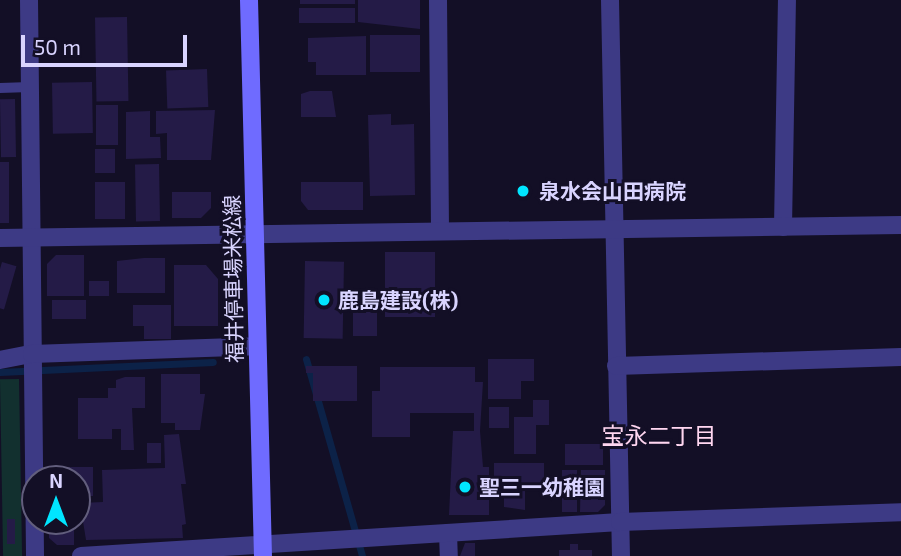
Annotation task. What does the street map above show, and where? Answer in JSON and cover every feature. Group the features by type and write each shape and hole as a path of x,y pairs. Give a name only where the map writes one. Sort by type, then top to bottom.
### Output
{"main road":[{"name":"福井停車場米松線","path":"249,0 263,551"}],"street":[{"path":"29,0 35,556"},
{"path":"438,0 440,230"},
{"path":"610,0 621,556"},
{"path":"783,227 787,0"},
{"path":"0,238 901,225"},
{"path":"0,360 32,365 257,346"},
{"path":"616,366 901,357"},
{"path":"81,556 263,551 448,533 620,522 901,512"},
{"path":"448,533 449,556"}],"lane":[{"path":"0,88 30,87"}],"green space":[{"path":"0,379 19,379 22,556 3,556"}],"building":[{"path":"300,0 355,0 355,4 300,4"},
{"path":"358,0 420,0 420,29 358,22"},
{"path":"299,8 355,8 355,23 299,23"},
{"path":"127,17 128,101 96,102 95,18"},
{"path":"370,35 420,35 420,72 370,72"},
{"path":"366,36 366,75 316,75 316,62 308,62 308,38"},
{"path":"207,69 208,107 167,108 166,70"},
{"path":"92,82 93,133 53,134 52,83"},
{"path":"310,91 332,91 336,117 301,117 301,94"},
{"path":"0,99 15,99 16,157 1,157"},
{"path":"96,105 118,105 118,145 96,145"},
{"path":"215,110 211,160 167,160 167,133 156,134 156,111"},
{"path":"150,111 150,137 160,137 161,158 126,159 126,112"},
{"path":"391,114 391,125 414,124 415,195 370,196 368,115"},
{"path":"95,149 115,149 115,173 95,173"},
{"path":"0,162 9,162 9,223 0,223"},
{"path":"135,164 159,164 160,221 136,221"},
{"path":"95,182 125,182 125,219 95,219"},
{"path":"301,182 363,182 363,210 308,210 301,201"},
{"path":"172,192 211,192 211,208 201,218 172,218"},
{"path":"385,252 435,252 435,317 385,317"},
{"path":"56,255 84,255 84,296 47,296 47,264"},
{"path":"165,258 165,293 117,293 117,261"},
{"name":"鹿島建設(株)","path":"305,261 344,262 343,339 304,338"},
{"path":"2,262 16,266 4,309 0,308"},
{"path":"174,265 206,265 218,279 218,326 174,326"},
{"path":"89,281 109,281 109,296 89,296"},
{"path":"52,300 86,300 86,319 52,319"},
{"path":"353,304 377,304 377,336 353,336"},
{"path":"133,305 171,305 171,339 144,339 144,326 133,326"},
{"path":"488,359 534,359 534,381 521,381 521,399 488,399"},
{"path":"306,366 357,366 357,401 313,401 313,373 306,373"},
{"path":"380,367 475,367 475,382 483,382 480,431 483,467 489,467 489,515 449,515 453,431 474,431 474,413 410,413 410,437 372,437 372,391 380,391"},
{"path":"161,374 200,374 200,394 205,394 200,430 175,430 175,423 161,423"},
{"path":"145,377 145,408 132,408 134,450 121,450 121,429 112,429 112,439 78,439 78,398 108,398 108,388 116,388 116,380"},
{"path":"533,400 549,400 549,425 536,425 536,454 514,454 514,417 533,417"},
{"path":"489,407 509,407 509,428 489,428"},
{"path":"179,434 186,484 181,484 186,524 182,525 183,538 86,540 85,535 91,535 91,503 103,502 102,470 165,468 164,435"},
{"path":"147,443 161,443 161,463 147,463"},
{"path":"565,444 603,444 603,465 565,465"},
{"path":"494,463 544,463 544,490 525,490 525,510 504,507 504,490 494,490"},
{"path":"91,467 93,467 91,496"},
{"path":"562,470 577,470 577,512 562,512"},
{"path":"581,470 605,470 605,505 598,512 580,512"},
{"path":"7,519 15,519 15,544 7,544"},
{"path":"49,535 74,535 74,545 57,545"},
{"path":"465,543 475,543 475,556 460,556"},
{"path":"570,544 578,544 578,550 592,550 592,556 559,556 559,550 570,550"}],"waterway":[{"path":"306,359 362,556"},
{"path":"0,372 213,362"}],"place":[{"name":"泉水会山田病院","path":"523,191"},
{"name":"鹿島建設(株)","path":"324,300"},
{"name":"聖三一幼稚園","path":"465,487"}],"district":[{"name":"宝永二丁目","path":"659,435"}]}
